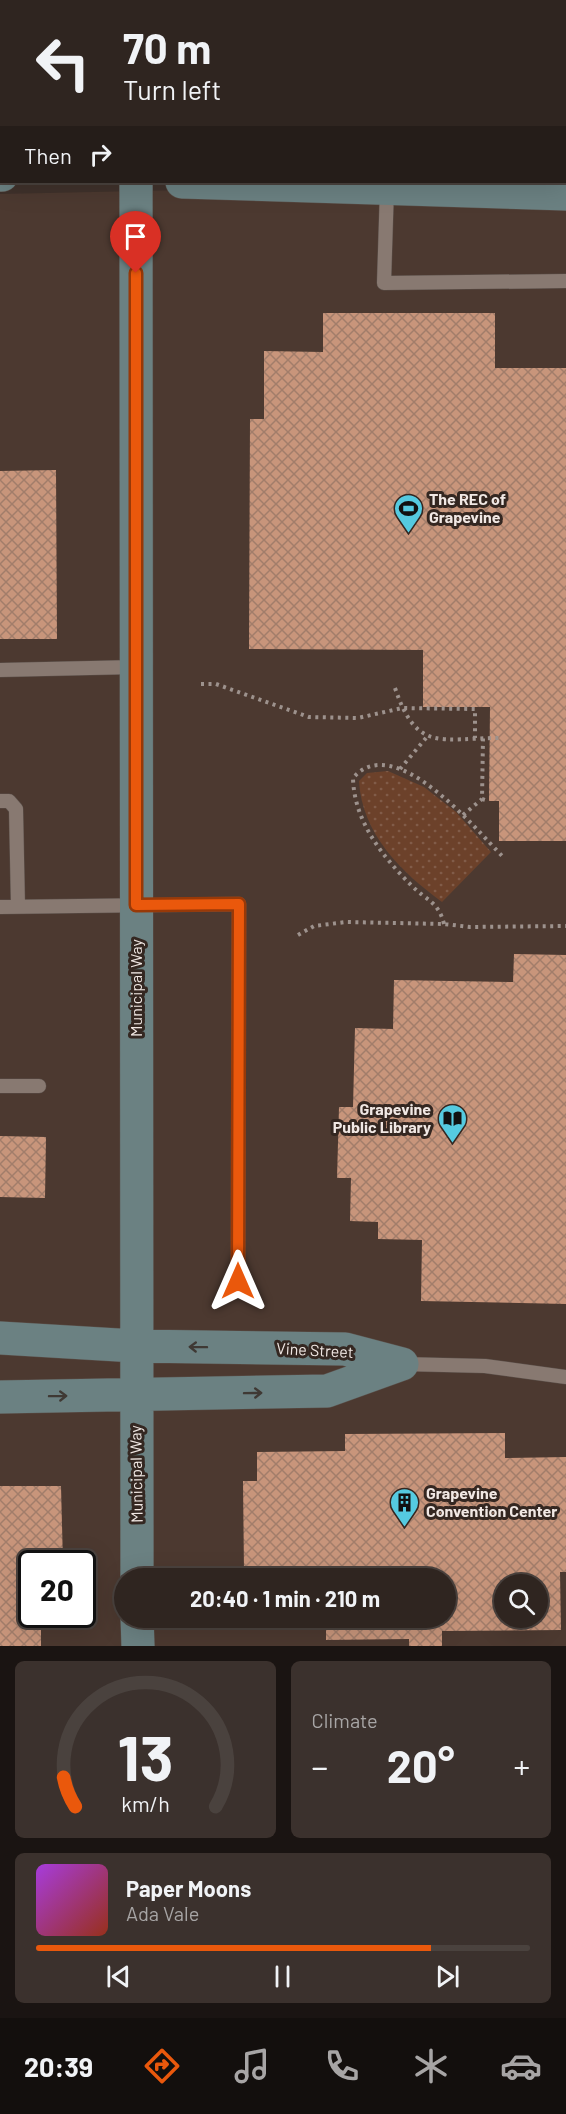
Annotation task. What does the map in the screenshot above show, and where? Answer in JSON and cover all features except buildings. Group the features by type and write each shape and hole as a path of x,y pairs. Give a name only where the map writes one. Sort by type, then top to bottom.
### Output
{"street":[{"name":"Municipal Way","path":"136,183 137,1568"},
{"path":"296,183 387,188 481,186 566,194"},
{"name":"Vine Street","path":"0,1338 135,1346 345,1349 402,1364"},
{"name":"Vine Street","path":"0,1397 327,1391 402,1364"},
{"path":"137,1628 138,1646"}],"lane":[{"path":"387,188 384,283 566,281"},
{"path":"0,670 136,668"},
{"path":"0,801 9,801 16,809 18,907"},
{"path":"0,907 239,904 238,1281"},
{"path":"0,1086 39,1086"},
{"path":"402,1364 485,1366 566,1377"}],"path":[{"path":"201,684 216,684 309,717 358,718 402,708 475,709 475,738"},
{"path":"395,688 402,708 416,730 426,738 499,738"},
{"path":"400,769 426,738"},
{"path":"463,815 482,799 483,738"},
{"path":"444,924 440,908 412,886 363,824 354,798 353,778 362,768 376,764 411,773 439,793 503,857"},
{"path":"482,799 489,801"},
{"path":"298,935 315,926 346,922 444,924 470,927 566,926"}],"shaded area":[{"path":"566,183 566,1646 0,1646 0,194"},
{"path":"388,771 424,787 456,812 491,852 442,902 399,865 386,850 367,818 359,781 367,773"}],"place":[{"name":"The REC of Grapevine","path":"408,534"},
{"name":"Grapevine Public Library","path":"452,1144"},
{"name":"Grapevine Convention Center","path":"405,1528"}],"route":[{"path":"136,273 136,905 239,904 238,1281"}]}
